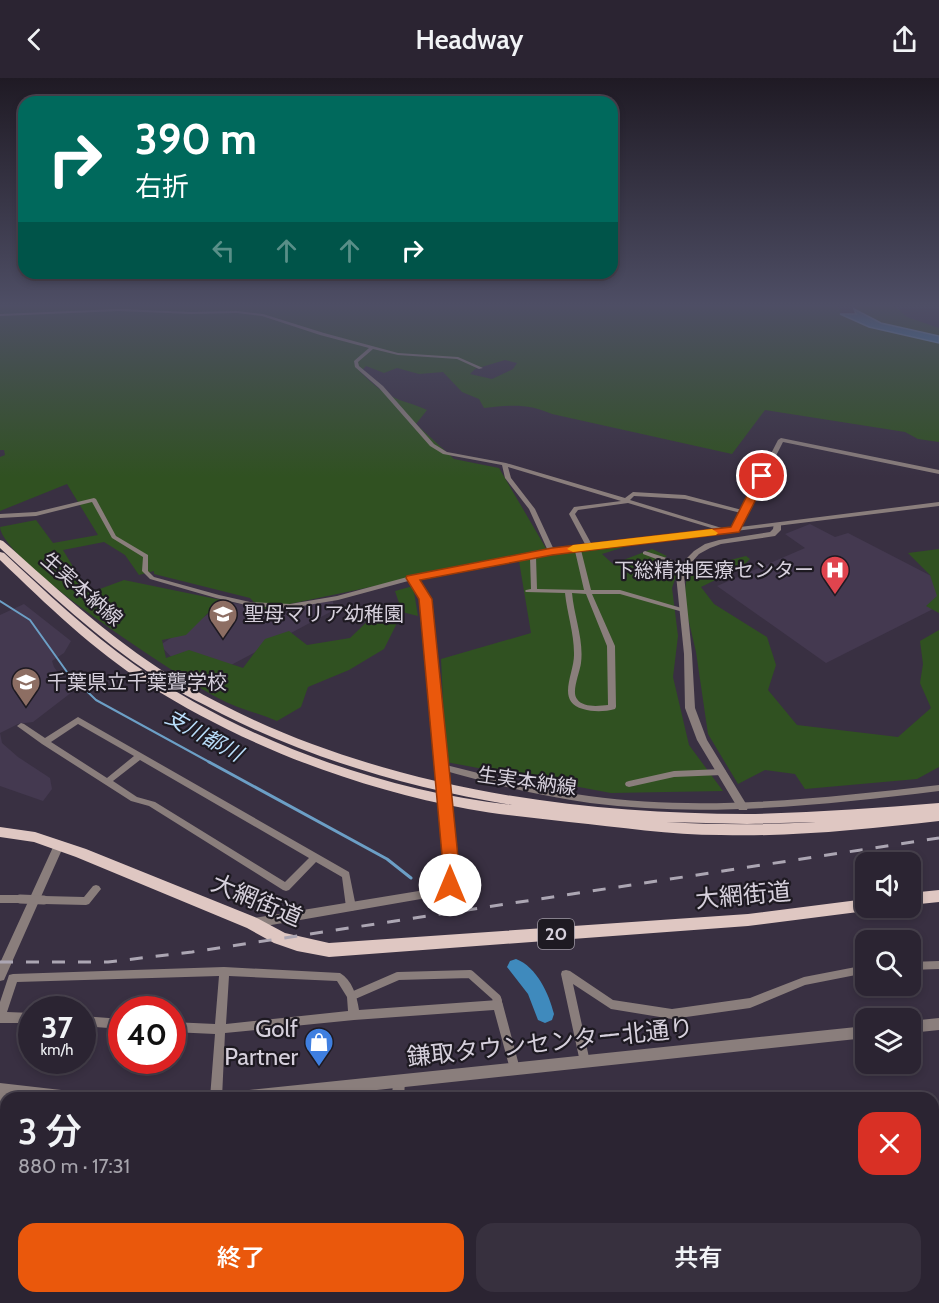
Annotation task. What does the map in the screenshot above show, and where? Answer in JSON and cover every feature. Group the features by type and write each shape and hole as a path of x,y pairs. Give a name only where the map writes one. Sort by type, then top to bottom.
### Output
{"main road":[{"name":"生実本納線","path":"0,543 121,648 181,688 273,735 393,776 436,787 519,801 691,819 840,817 939,808"},
{"name":"生実本納線","path":"0,555 94,640 150,681 213,717 298,756 365,778 436,797 496,808 684,828 797,828 939,816"},
{"name":"大網街道","path":"2,834 59,845 252,923 280,938 329,950 748,920 855,906"},
{"path":"921,898 939,896"}],"street":[{"path":"356,363 381,387 432,445 454,455 504,464 726,531"},
{"path":"470,363 481,368"},
{"path":"735,530 781,440 939,472"},
{"path":"504,464 508,478 532,509 552,552"},
{"path":"590,546 572,514 576,508 626,502 633,494 685,497 744,512"},
{"path":"0,516 36,514 94,500 114,537 146,556 145,571 152,578 181,588 250,604 290,606 311,603 411,578 577,548 939,504"},
{"path":"743,807 702,740 690,708 688,654 680,583 685,564 710,544 721,540 772,534 777,530 777,525"},
{"path":"568,591 569,612 578,658 576,675 570,691 572,699 578,704 612,707 611,646 588,591 577,548"},
{"path":"645,553 663,560 685,564"},
{"path":"533,555 531,591 620,592 683,610"},
{"path":"647,570 663,560"},
{"path":"252,923 440,892 447,888 452,877 426,599 417,583 411,578"},
{"path":"45,742 78,720 346,875 351,907"},
{"path":"21,726 134,799 152,804 286,887 315,857"},
{"path":"107,782 139,756"},
{"path":"442,772 612,802 743,807 939,788"},
{"path":"629,784 674,774 722,772"},
{"path":"0,976 59,845"},
{"path":"0,899 86,901 96,889"},
{"path":"921,966 939,965"},
{"path":"216,1092 224,971"},
{"path":"18,1018 0,1017 13,978 224,971 340,977 352,996 354,1015"},
{"path":"585,1062 566,974 611,1004 672,1014 750,1003 804,981 855,971"},
{"path":"352,996 398,976 470,974 497,998 515,1069"},
{"path":"186,1028 220,1029 354,1015 498,1005"},
{"path":"921,1026 939,1024"},
{"name":"鎌取タウンセンター北通り","path":"296,1092 855,1033"},
{"path":"398,1092 399,1081"},
{"path":"0,1089 23,1092"}],"shaded area":[{"name":"下総精神医療センター","path":"810,524 835,537 848,533 939,580 939,606 826,663 717,586 805,548 785,534"},
{"name":"聖母マリア幼稚園","path":"333,601 334,610 216,673 174,660 160,645 210,613 233,603 271,608"},
{"name":"千葉県立千葉聾学校","path":"24,604 71,641 64,653 52,661 72,692 33,722 18,724 0,733 0,615"},
{"path":"0,733 2,743 18,757 50,778 52,789 43,801 0,786"}],"green space":[{"path":"0,363 494,363 475,369 470,374 492,379 513,369 517,363 939,363 939,442 918,439 905,432 765,410 732,454 552,414 527,406 484,408 479,399 462,392 443,372 419,374 397,368 384,373 366,366 360,372 387,394 427,410 416,424 454,459 499,468 547,550 261,610 250,598 154,574 154,571 139,575 125,555 104,542 63,550 89,593 124,580 231,602 208,613 186,635 162,640 166,658 189,650 243,668 265,639 289,631 307,645 350,638 375,614 398,621 384,649 349,670 308,687 301,707 277,721 225,702 198,686 96,618 30,566 8,544 0,527 36,520 53,543 98,535 67,484 0,511 0,457 5,455 4,450 0,450"},
{"path":"637,543 602,554 613,564 652,549 667,556 643,570 654,578 666,573 673,564 680,565 672,588 678,636 673,677 689,745 723,791 611,793 446,762 441,659 531,633 519,561 546,554"},
{"path":"939,549 939,613 926,606 937,596 930,575 908,553"},
{"path":"746,556 750,559 742,567 701,587 714,604 767,637 776,665 768,690 797,725 898,737 931,708 920,683 923,664 920,641 939,630 939,767 917,779 805,789 795,774 765,770 738,784 708,734 696,652 684,601 688,563 714,564"},
{"path":"413,586 418,616 402,612 395,591"}],"waterway":[{"name":"支川都川","path":"0,601 30,620 67,672 96,700 211,763"},
{"name":"支川都川","path":"209,762 387,859 411,878"},
{"name":"支川都川","path":"516,967 534,988 545,1014"}],"railway":[{"path":"0,962 108,962 192,952 939,838"}],"slow traffic":[{"path":"573,549 712,533"}],"place":[{"name":"下総精神医療センター","path":"835,596"},
{"name":"聖母マリア幼稚園","path":"223,640"},
{"name":"千葉県立千葉聾学校","path":"26,708"},
{"name":"Golf Partner","path":"319,1068"}],"route":[{"path":"450,885 452,877 426,599 417,583 411,578 552,552 735,530 762,476"}]}
